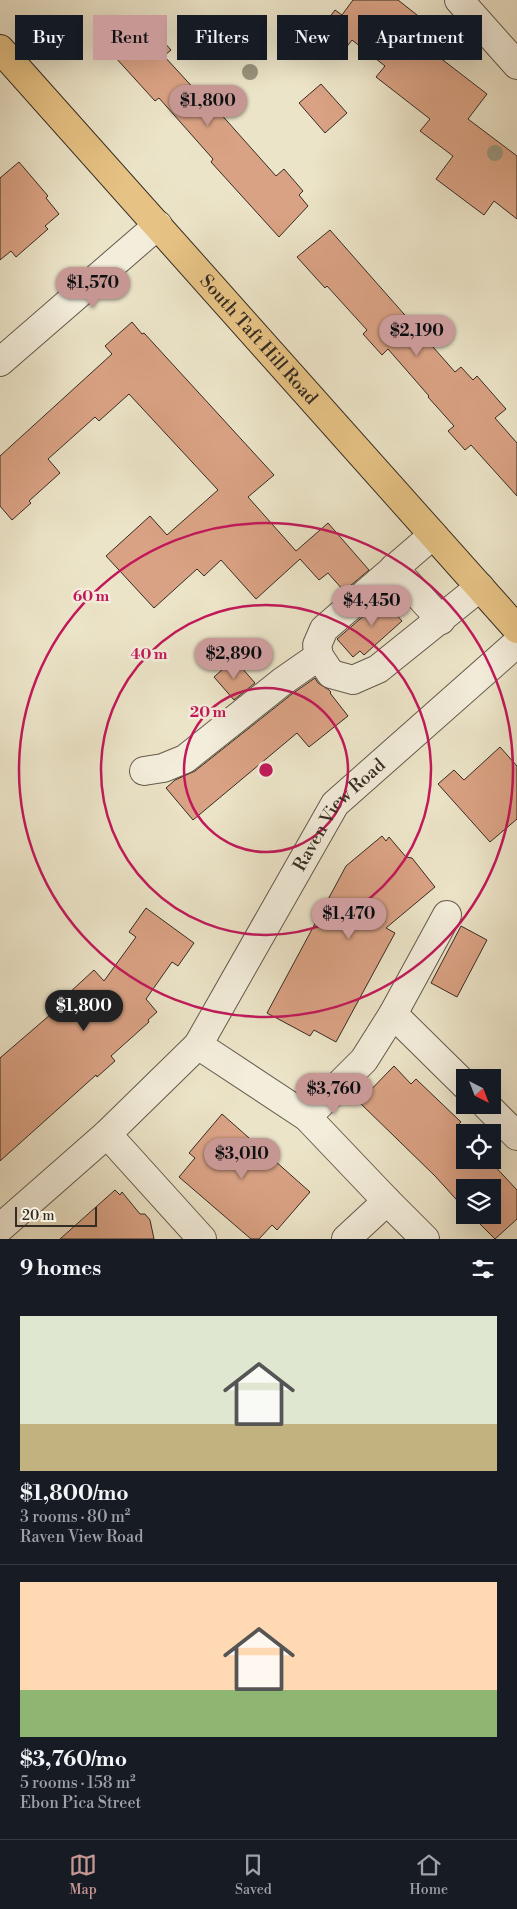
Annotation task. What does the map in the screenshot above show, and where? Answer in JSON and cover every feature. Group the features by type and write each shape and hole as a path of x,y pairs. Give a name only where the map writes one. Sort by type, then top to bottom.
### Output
{"main road":[{"name":"South Taft Hill Road","path":"0,49 517,629"}],"street":[{"path":"459,0 517,65"},
{"path":"0,362 158,225"},
{"path":"433,535 324,629 317,645 319,656 331,674 353,680 378,670 480,587"},
{"path":"394,568 441,620"},
{"name":"Raven View Road","path":"0,1228 107,1134 198,1045 335,804 517,644"},
{"path":"144,771 163,768 185,759 283,681 319,656"},
{"path":"307,1117 364,1060 393,1014 447,915"},
{"path":"393,1014 456,1076"},
{"path":"198,1045 307,1117 387,1202 425,1239"},
{"path":"495,1114 517,1136"},
{"path":"107,1134 202,1239"},
{"path":"346,1239 387,1202"}],"building":[{"path":"353,0 398,0 417,15 358,15 358,45 352,40 348,45 348,15 342,15"},
{"path":"335,10 342,15 331,15"},
{"path":"167,45 171,50 167,53"},
{"path":"167,59 209,105 211,103 276,176 284,169 303,191 299,195 308,206 279,237 211,162 213,159 159,98 155,101 118,60"},
{"path":"377,60 443,60 487,94 468,119 517,156 517,219 494,201 484,215 436,179 453,156 420,131 430,119 376,77 385,66"},
{"path":"321,84 347,113 325,133 299,103"},
{"path":"19,162 48,196 46,198 59,214 45,226 48,229 16,257 11,251 0,260 0,178"},
{"path":"330,230 455,372 461,367 473,380 477,376 506,409 495,418 517,443 517,496 471,445 465,450 448,431 454,426 429,396 388,349 382,355 363,334 367,330 327,286 325,288 297,257"},
{"path":"132,322 274,475 248,497 296,551 328,523 369,570 344,591 328,573 319,580 300,559 256,599 221,560 204,576 197,569 154,608 106,556 150,516 167,535 218,490 129,394 99,421 95,417 48,459 60,473 29,501 31,503 12,520 0,506 0,456 112,354 105,346"},
{"path":"390,593 401,605 394,612 402,621 364,655 360,651 353,657 337,639"},
{"path":"234,659 255,683 234,700 214,677"},
{"path":"315,678 318,683 331,692 348,716 309,747 297,733 193,820 166,788 175,780 195,771"},
{"path":"500,747 517,766 517,819 490,842 438,784 454,770 464,780"},
{"path":"382,836 386,841 389,837 406,857 412,858 435,887 386,928 395,933 336,1042 314,1030 310,1036 267,1013 346,866"},
{"path":"146,908 194,943 178,966 172,962 146,999 157,1012 148,1020 149,1022 111,1056 115,1061 97,1077 96,1075 0,1161 0,1058 72,996 69,993 94,970 104,981 136,937 129,932"},
{"path":"461,926 487,940 457,997 431,983"},
{"path":"394,1066 411,1084 416,1079 461,1122 456,1124 456,1169 497,1169 517,1190 517,1219 495,1239 480,1224 501,1224 501,1179 456,1179 456,1199 359,1102"},
{"path":"222,1114 310,1192 277,1230 272,1225 259,1239 251,1239 179,1177 195,1158 189,1153"},
{"path":"115,1190 120,1195 122,1192 140,1214 145,1214 150,1220 154,1239 60,1239"}]}
